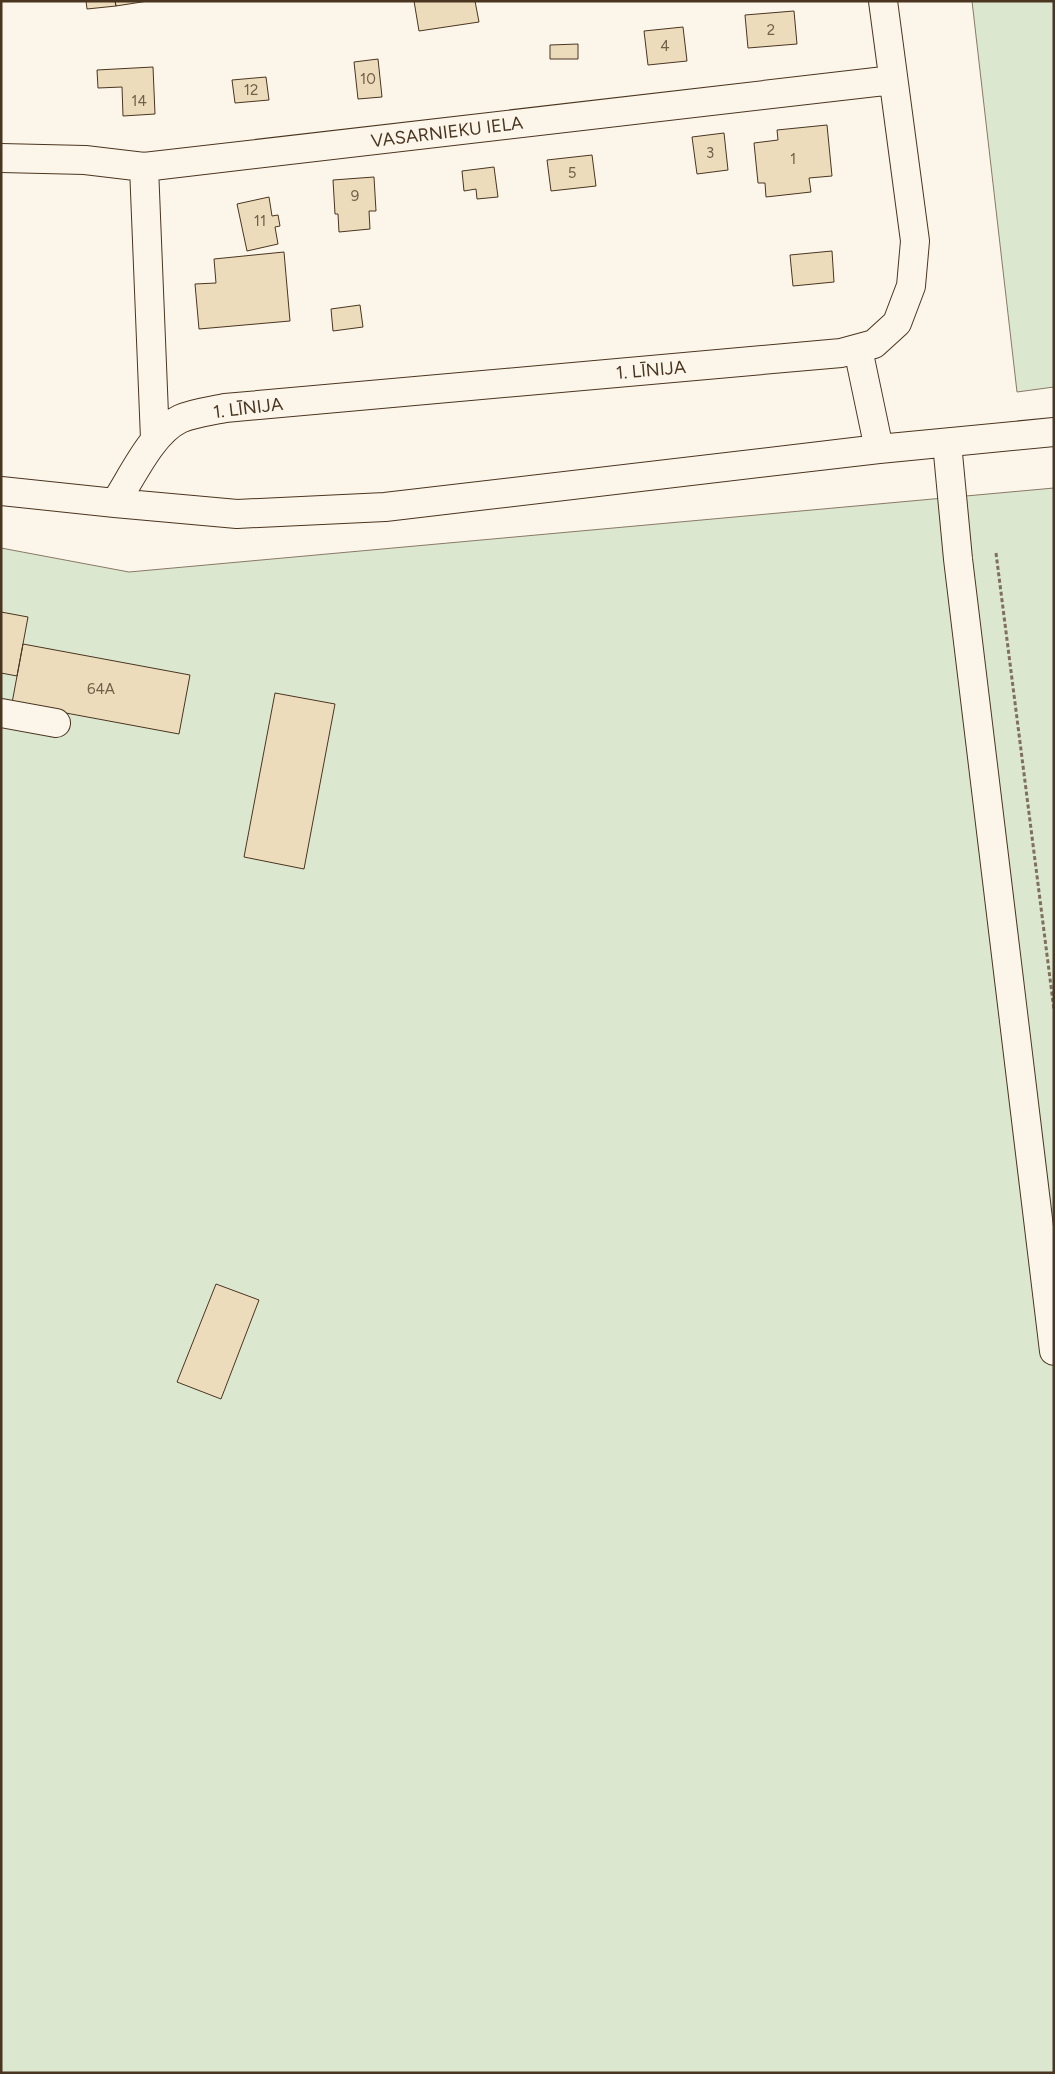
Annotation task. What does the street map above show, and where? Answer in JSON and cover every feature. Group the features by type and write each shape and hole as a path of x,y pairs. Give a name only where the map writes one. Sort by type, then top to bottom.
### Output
{"street":[{"name":"1. LĪNIJA","path":"115,503 155,439 181,418 225,408 841,353 874,344 897,323 911,286 915,241 892,80 883,1"},
{"name":"VASARNIEKU IELA","path":"1,158 85,160 144,168 892,80"},
{"path":"144,168 155,439"},
{"path":"858,348 879,449"},
{"path":"1,490 237,514 385,507 879,449 1054,432"},
{"path":"947,443 958,558 1054,1352"},
{"path":"1,713 56,724"}],"path":[{"path":"996,553 1054,1010"}],"green space":[{"path":"972,1 1054,1 1054,387 1017,392"},
{"path":"1054,488 1054,2073 1,2073 1,548 129,572"}],"building":[{"path":"86,1 115,1 116,6 87,9"},
{"path":"115,1 148,1 116,6"},
{"path":"414,1 475,1 479,22 419,31"},
{"path":"794,11 797,44 748,48 745,15"},
{"path":"683,27 687,61 648,65 644,31"},
{"path":"578,44 578,59 550,59 550,45"},
{"path":"378,59 382,97 358,99 354,62"},
{"path":"153,67 155,114 123,116 122,87 98,88 97,70"},
{"path":"266,77 269,100 235,103 232,80"},
{"path":"827,125 832,176 809,178 811,192 766,197 765,183 758,183 754,143 778,140 777,130"},
{"path":"724,133 728,170 697,174 692,137"},
{"path":"592,155 596,186 551,191 547,160"},
{"path":"494,167 498,197 477,199 476,189 464,191 462,171"},
{"path":"374,177 376,211 369,211 370,229 339,232 338,214 335,214 333,180"},
{"path":"269,197 272,216 278,215 280,226 275,227 278,244 247,251 237,204"},
{"path":"832,251 834,282 793,286 790,255"},
{"path":"284,252 290,321 199,329 195,284 216,283 214,259"},
{"path":"360,305 363,327 333,331 331,309"},
{"path":"1,612 28,617 17,676 1,673"},
{"path":"23,644 190,675 179,734 12,703"},
{"path":"275,693 335,704 304,869 244,857"},
{"path":"216,1284 259,1300 221,1399 177,1382"}]}
